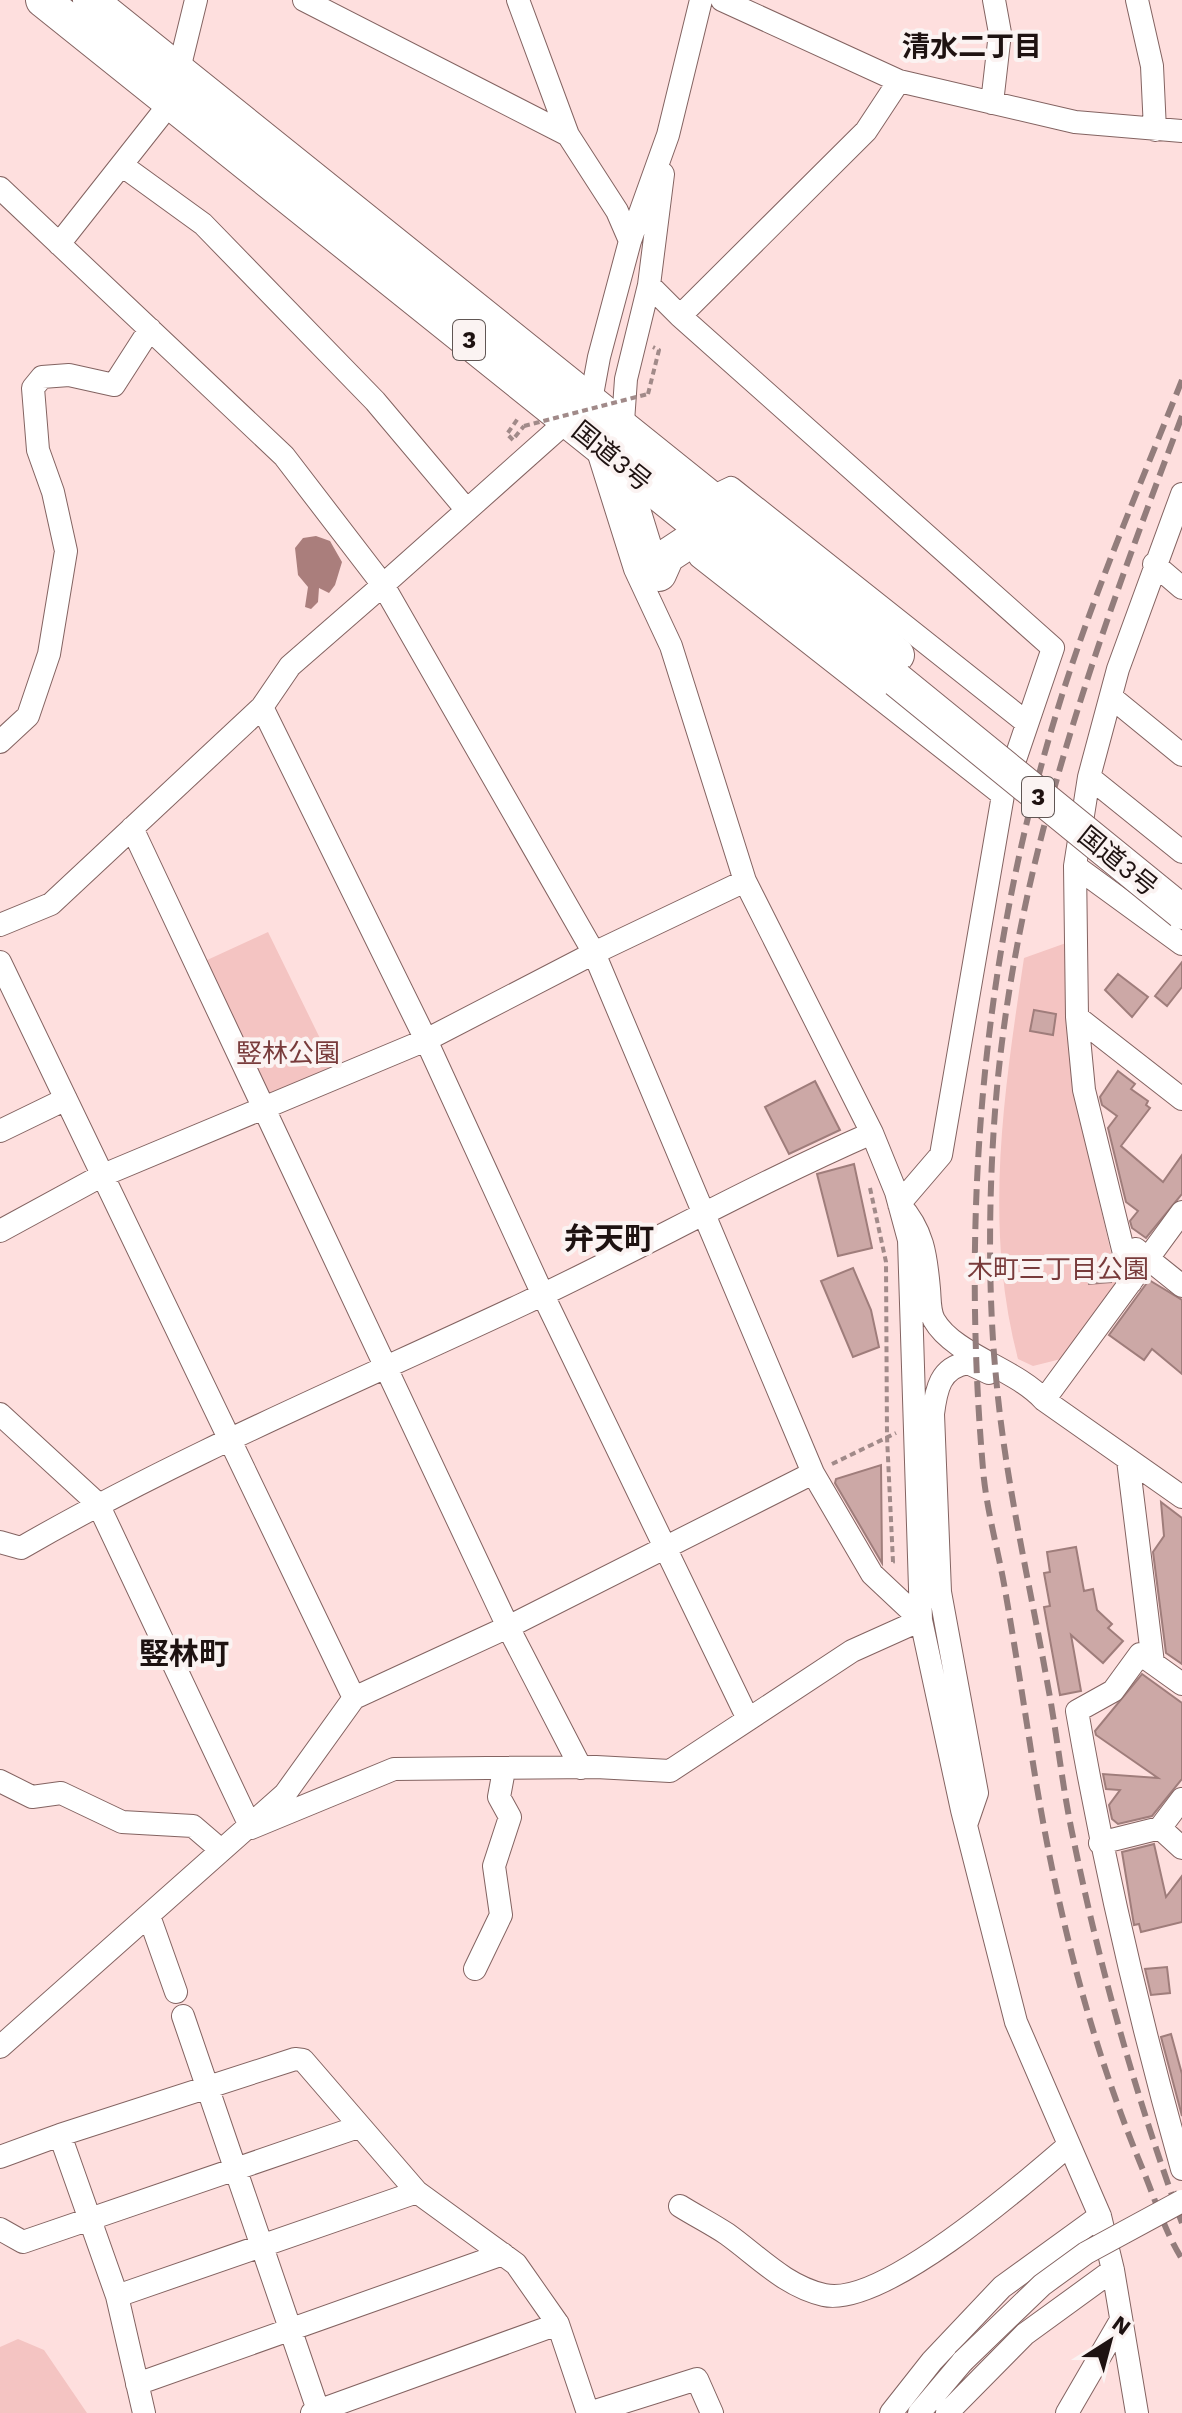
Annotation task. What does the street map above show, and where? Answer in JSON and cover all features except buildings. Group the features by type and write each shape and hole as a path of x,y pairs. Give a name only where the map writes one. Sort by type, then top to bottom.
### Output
{"highway":[{"name":"国道3号","path":"43,0 176,87"},
{"name":"国道3号","path":"90,0 176,87 549,406 609,435 902,672 1182,912"},
{"name":"国道3号","path":"609,435 627,469 707,514"},
{"path":"659,574 667,556 707,514"},
{"name":"国道3号","path":"902,672 1182,885"}],"street":[{"path":"59,244 123,166 176,87 196,0"},
{"path":"304,0 568,135"},
{"path":"518,0 568,135 617,211 630,241"},
{"path":"549,406 599,357 630,241 668,135 701,0"},
{"path":"722,0 899,81 1075,122 1182,131"},
{"path":"992,103 1000,33 994,0"},
{"path":"1137,0 1152,66 1155,130"},
{"path":"680,316 866,131 899,81"},
{"path":"668,135 649,285 609,435 635,569 671,646 745,881 872,1133 909,1240 921,1620 966,1825 1016,2022 1100,2216 1113,2270 1137,2413"},
{"path":"123,166 203,224 375,401 466,509"},
{"path":"0,188 284,456 383,585 594,953 813,1473 872,1574 921,1620"},
{"path":"549,406 605,385 627,304 654,253"},
{"path":"649,285 1053,648 1003,795 941,1155 899,1204"},
{"path":"0,742 28,716 49,654 66,551 53,492 38,450 33,388 42,377 69,375 114,385 150,329"},
{"path":"0,925 51,904 262,707 290,666 466,509 549,406 578,373 599,357"},
{"path":"627,469 659,574 671,646"},
{"path":"1003,795 700,557 707,514 731,488 1027,723"},
{"path":"1131,1282 1084,1090 1077,1017 1075,866 1089,777 1111,697 1154,564 1182,494"},
{"path":"1154,564 1182,588"},
{"path":"1111,697 1182,755"},
{"path":"262,707 426,1040 543,1295 748,1719"},
{"path":"1089,777 1182,852"},
{"path":"132,828 266,1107 508,1627 581,1768"},
{"path":"1075,866 1182,944"},
{"path":"0,1231 101,1176 426,1040 594,953 745,881"},
{"path":"0,962 354,1698"},
{"path":"1077,1017 1182,1099"},
{"path":"0,1131 66,1099"},
{"path":"0,1542 21,1548 98,1504 543,1295 703,1212 872,1133"},
{"path":"899,1204 914,1220 925,1247 932,1316 936,1323 950,1337 1028,1382 1044,1400"},
{"path":"1044,1400 1182,1212"},
{"path":"1115,1225 1147,1259 1182,1286"},
{"path":"966,1825 977,1793 940,1592 935,1397 945,1374 968,1363 1044,1400 1128,1460 1179,1488"},
{"path":"0,1414 98,1504 251,1828"},
{"path":"1128,1460 1153,1663"},
{"path":"0,2047 221,1850 251,1828 285,1794 354,1698 508,1627 813,1473"},
{"path":"251,1828 394,1769 670,1771 852,1651 921,1620"},
{"path":"1182,1684 1140,1654 1113,1691 1077,1711 1100,1843 1127,1961 1182,2169"},
{"path":"475,1969 501,1915 494,1866 510,1817 499,1797 504,1770"},
{"path":"0,1781 32,1797 61,1793 122,1822 193,1826 221,1850"},
{"path":"1100,1843 1160,1828 1182,1799"},
{"path":"1160,1828 1182,1848"},
{"path":"149,1916 176,1992"},
{"path":"183,2016 317,2412 558,2324"},
{"path":"0,2157 205,2088 303,2060 417,2192 516,2264 558,2324 589,2413 697,2379 712,2413"},
{"path":"0,2229 23,2242 358,2127"},
{"path":"60,2135 117,2296 144,2413"},
{"path":"680,2206 726,2234 785,2280 827,2296 874,2286 926,2255 997,2207 1069,2145"},
{"path":"117,2296 417,2192"},
{"path":"919,2413 963,2361 1042,2285 1086,2253 1182,2201"},
{"path":"891,2413 932,2361 1002,2287 1100,2216"},
{"path":"137,2384 503,2254"},
{"path":"947,2413 1025,2334 1113,2270"},
{"path":"1067,2413 1121,2320"}],"path":[{"path":"513,440 507,434 549,406 648,394 659,357 659,350 653,347"},
{"path":"869,1186 886,1262 887,1437 893,1562 872,1574"},
{"path":"813,1473 916,1423"}],"green space":[{"name":"竪林公園","path":"268,932 335,1069 278,1096 268,1092 205,961"},
{"name":"木町三丁目公園","path":"1066,943 1072,1084 1115,1270 1115,1284 1061,1359 1033,1366 1018,1359 1007,1309 1001,1259 1000,1159 1024,958"},
{"path":"18,2339 44,2350 87,2413 0,2413 0,2347"}],"shaded area":[{"path":"316,536 330,541 342,562 335,585 329,593 319,588 318,602 311,609 305,607 308,587 298,575 295,548 303,538"}],"railway":[{"path":"1182,380 1086,625 1058,708 1032,801 1011,895 995,989 977,1181 975,1277 984,1483 1062,1915 1090,2018 1123,2120 1170,2238 1182,2259"},
{"path":"1182,416 1098,646 1073,724 1031,881 1014,961 1002,1042 992,1166 990,1253 993,1338 1005,1454 1051,1701 1069,1818 1120,2032 1182,2223"}],"district":[{"name":"清水二丁目","path":"972,46"},
{"name":"弁天町","path":"609,1238"},
{"name":"竪林町","path":"184,1653"}]}
